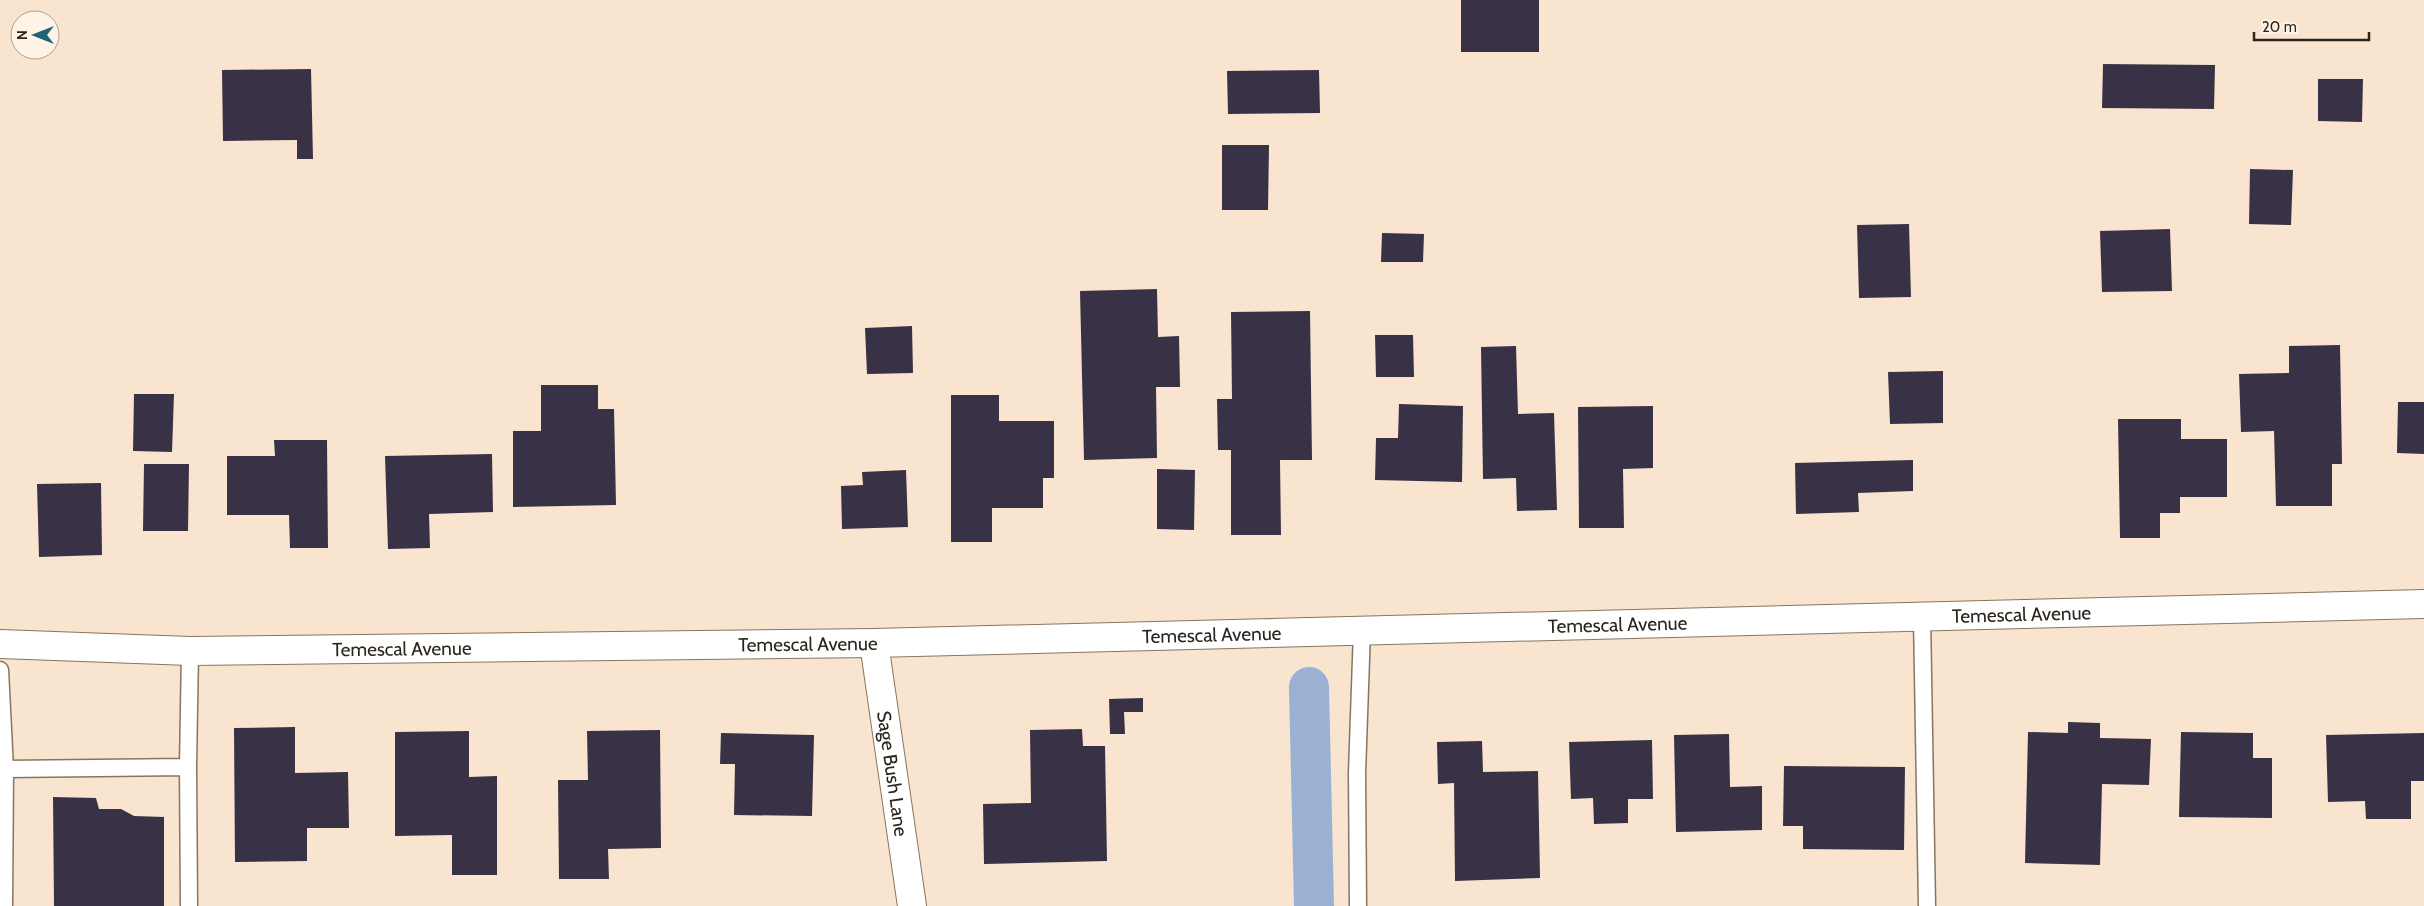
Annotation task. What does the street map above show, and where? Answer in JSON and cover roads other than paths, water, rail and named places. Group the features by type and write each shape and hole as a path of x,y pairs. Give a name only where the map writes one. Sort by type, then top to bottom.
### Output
{"street":[{"name":"Temescal Avenue","path":"0,644 190,651 874,643 2424,604"},
{"name":"Sage Bush Lane","path":"874,643 912,906"}],"lane":[{"path":"1922,616 1927,906"},
{"path":"1358,906 1357,773 1362,630"},
{"path":"189,906 188,768 190,651"},
{"path":"0,670 5,768 3,905"},
{"path":"5,768 188,768"}],"waterway":[{"path":"1309,687 1314,906"}]}
